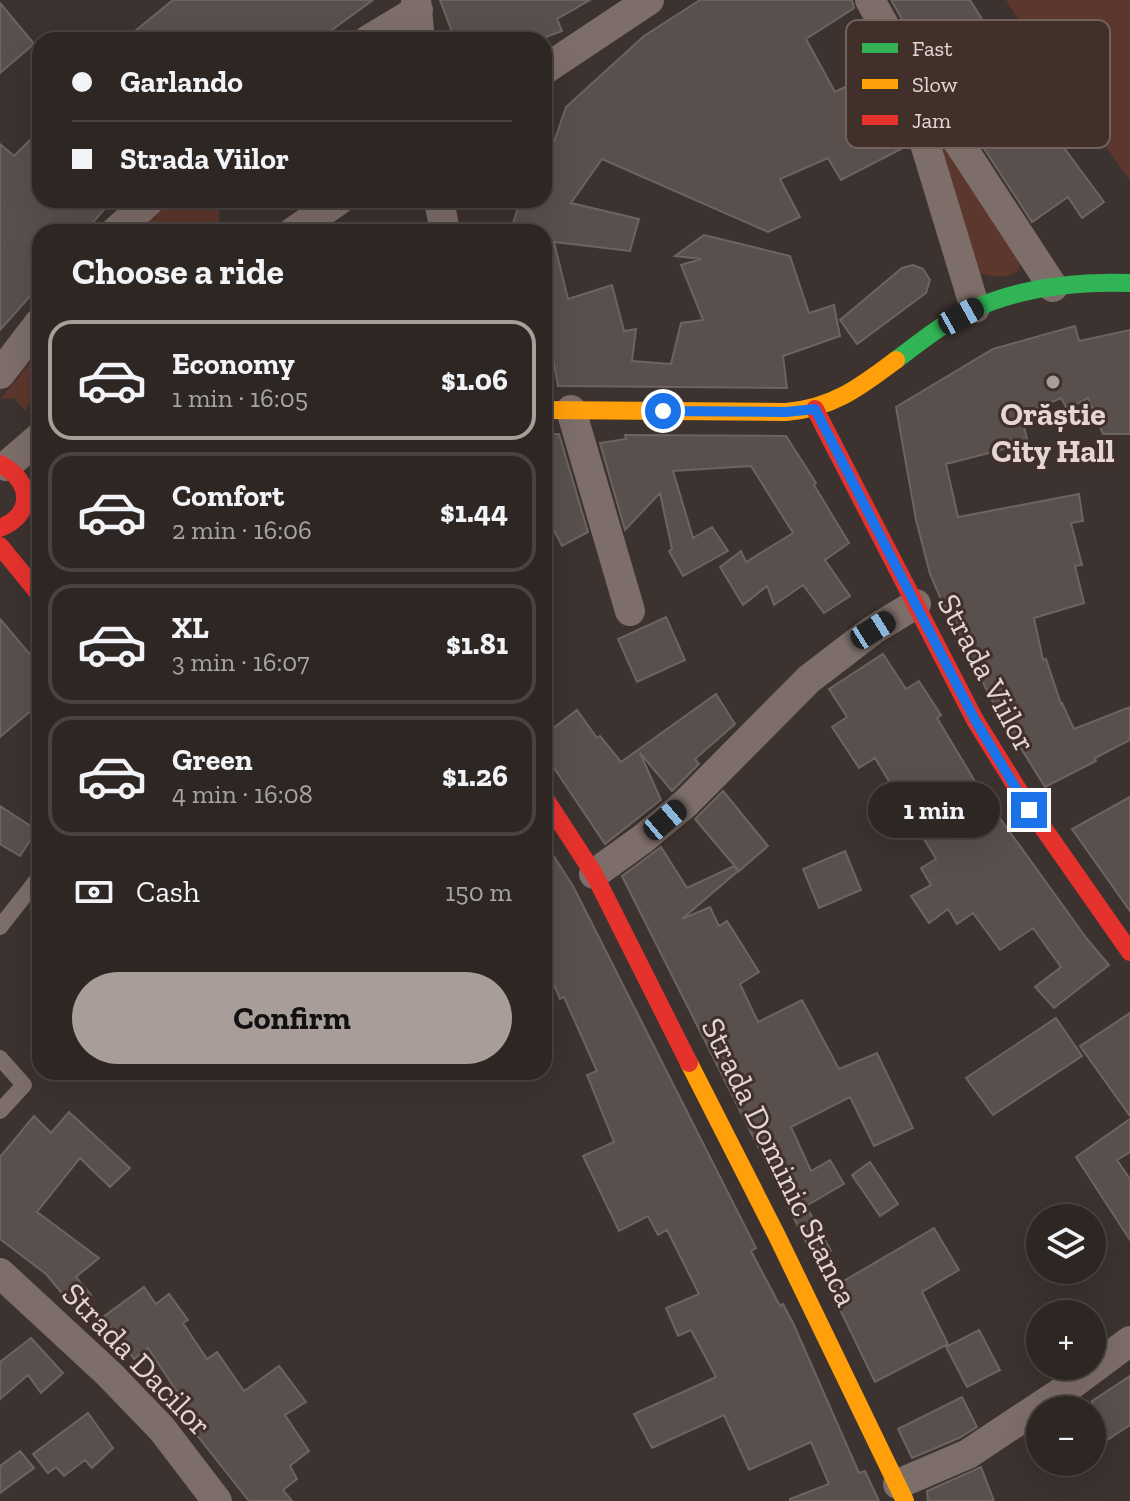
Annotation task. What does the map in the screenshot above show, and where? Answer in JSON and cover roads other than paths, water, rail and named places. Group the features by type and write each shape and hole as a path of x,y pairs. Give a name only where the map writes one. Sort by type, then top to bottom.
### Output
{"street":[{"path":"552,65 649,0"},
{"path":"870,0 881,20"},
{"path":"379,32 417,5"},
{"path":"417,5 419,32"},
{"path":"926,148 975,308"},
{"path":"962,148 1053,287"},
{"path":"124,224 141,208"},
{"path":"304,224 328,208"},
{"path":"630,611 558,410 786,412 815,409 865,382 946,323 975,308 1002,298 1053,287 1130,283"},
{"path":"0,374 32,332"},
{"name":"Strada Viilor","path":"815,409 1000,764 1130,952"},
{"path":"0,528 5,528 19,517 25,503 25,488 18,474 3,465 32,443"},
{"path":"19,517 32,532"},
{"path":"0,546 32,585"},
{"path":"594,874 686,803 809,679 873,630 916,604"},
{"name":"Strada Dominic Stanca","path":"552,809 594,874 771,1223 902,1493 992,1439 1130,1341"},
{"name":"Strada Dacilor","path":"0,1273 109,1374 151,1418 217,1501"}],"lane":[{"path":"0,927 32,886"},
{"path":"0,1058 24,1085 0,1111"}],"place":[{"name":"Orăștie City Hall","path":"1053,382"}]}
